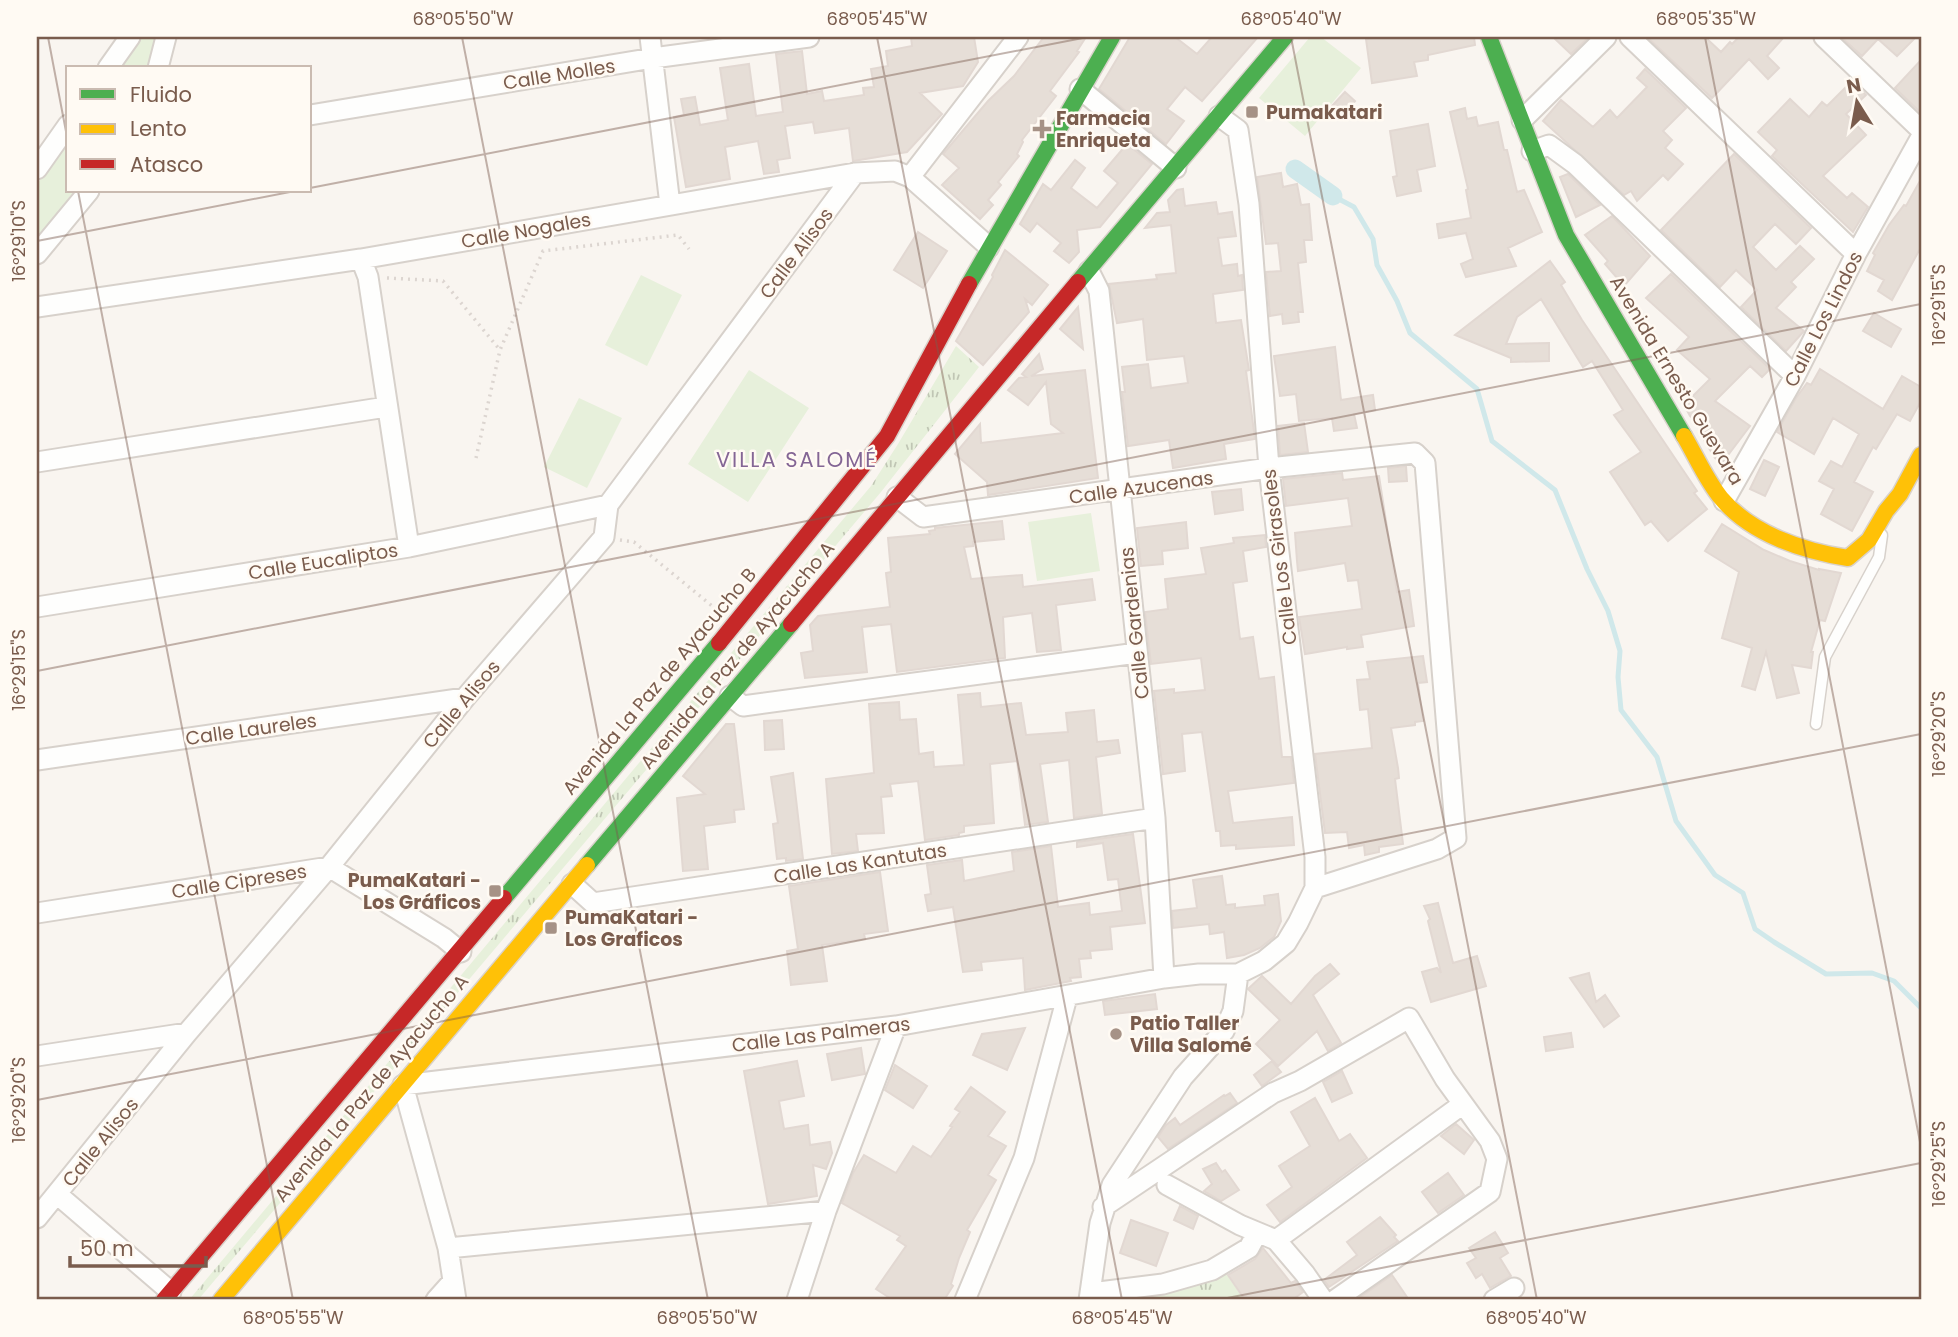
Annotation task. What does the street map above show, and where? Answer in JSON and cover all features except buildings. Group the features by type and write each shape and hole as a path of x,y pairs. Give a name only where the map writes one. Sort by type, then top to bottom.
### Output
{"main road":[{"name":"Avenida La Paz de Ayacucho B","path":"168,1296 698,669 887,436 989,247 1112,37"},
{"name":"Avenida La Paz de Ayacucho A","path":"221,1300 1285,37"},
{"name":"Avenida Ernesto Guevara","path":"1489,37 1566,235 1724,501 1775,536 1826,555 1848,558 1869,540 1886,511 1900,494 1921,455"}],"street":[{"path":"109,66 130,37"},
{"path":"159,66 166,37"},
{"path":"650,37 670,205"},
{"name":"Calle Molles","path":"312,115 653,58 809,37"},
{"path":"989,247 910,177 1018,37"},
{"path":"1522,120 1606,37"},
{"path":"1630,37 1856,254"},
{"path":"1824,37 1921,130"},
{"path":"1080,89 1176,168"},
{"name":"Calle Los Girasoles","path":"1219,116 1238,130 1248,204 1269,468 1315,857 1315,888 1286,943 1264,961 1238,974"},
{"path":"37,169 66,128"},
{"name":"Calle Los Lindos","path":"1724,501 1795,376 1856,254 1921,137"},
{"path":"1532,151 1549,145 1576,164 1795,376"},
{"name":"Calle Nogales","path":"37,307 364,268 670,205 855,173 895,171 910,177"},
{"name":"Calle Alisos","path":"37,1218 187,1033 329,867 465,698 604,537 608,505 855,173"},
{"path":"37,254 88,192"},
{"path":"364,268 409,547"},
{"name":"Calle Gardenias","path":"1089,271 1099,291 1155,818 1164,978"},
{"path":"37,462 386,407"},
{"name":"Calle Azucenas","path":"897,497 923,517 1269,468 1415,453 1424,463 1456,838 1437,849 1315,888"},
{"name":"Calle Eucaliptos","path":"37,607 409,547 608,505"},
{"path":"730,696 743,706 1137,653"},
{"name":"Calle Laureles","path":"37,760 465,698"},
{"name":"Calle Las Kantutas","path":"572,884 593,903 1155,818"},
{"name":"Calle Cipreses","path":"37,913 329,867 444,938 461,952"},
{"name":"Calle Las Palmeras","path":"402,1085 896,1026 1164,978 1199,974 1238,974"},
{"path":"1238,974 1233,1010 1224,1031 1183,1077 1112,1185 1103,1207 1090,1297 1163,1284 1212,1270 1249,1248 1257,1233"},
{"path":"965,1300 1024,1158 1067,997"},
{"path":"1103,1207 1273,1093 1300,1081 1409,1018 1445,1079 1490,1141 1497,1159 1490,1192 1335,1300"},
{"path":"797,1300 826,1211 896,1026"},
{"path":"37,1056 187,1033"},
{"path":"402,1085 448,1248 456,1300"},
{"path":"1276,1240 1463,1104"},
{"path":"1167,1185 1257,1233 1276,1240 1305,1273 1323,1300"},
{"path":"37,1198 58,1195 168,1296"},
{"path":"448,1248 826,1211"},
{"path":"436,1300 453,1280"},
{"path":"1494,1300 1514,1288"}],"lane":[{"path":"1816,724 1825,657 1879,557 1886,511"}],"path":[{"path":"476,457 500,350 543,251 678,235 689,249"},
{"path":"364,268 443,281 500,350"},
{"path":"604,537 634,542 721,613"}],"green space":[{"path":"142,37 157,37 147,66 121,66"},
{"path":"1310,37 1321,37 1361,68 1305,136 1259,98"},
{"path":"66,147 66,192 73,192 37,237 37,184"},
{"path":"641,275 682,295 647,366 605,345"},
{"path":"956,346 979,367 881,492 198,1300 189,1300 871,486"},
{"path":"749,370 809,408 748,502 688,464"},
{"path":"579,398 622,418 587,488 544,467"},
{"path":"1091,513 1100,571 1037,581 1028,522"},
{"path":"1224,1270 1244,1300 1118,1300 1132,1297"}],"waterway":[{"path":"1295,169 1333,196"},
{"path":"1333,196 1354,207 1373,239 1377,265 1397,301 1410,333 1477,389 1492,441 1555,490 1587,569 1608,611 1620,651 1618,677 1621,710 1657,757 1676,821 1715,875 1743,893 1755,929 1774,942 1826,974 1872,973 1894,981 1921,1008"}],"traffic: fast":[{"path":"969,284 1112,37"},
{"path":"1078,282 1285,37"},
{"path":"1489,37 1566,235 1684,436"},
{"path":"587,865 791,624"},
{"path":"504,898 719,643"}],"traffic: slow":[{"path":"1684,436 1721,498 1747,522 1779,539 1813,551 1848,558 1869,540 1886,511 1900,494 1921,455"},
{"path":"221,1300 587,865"}],"traffic: jam":[{"path":"791,624 1078,282"},
{"path":"719,643 887,436 969,284"},
{"path":"164,1300 504,898"}],"place":[{"name":"Pumakatari","path":"1252,112"},
{"name":"Farmacia Enriqueta","path":"1042,129"},
{"name":"PumaKatari - Los Gráficos","path":"495,891"},
{"name":"PumaKatari - Los Graficos","path":"551,928"},
{"name":"Patio Taller Villa Salomé","path":"1116,1034"}],"district":[{"name":"VILLA SALOMÉ","path":"797,460"}]}
